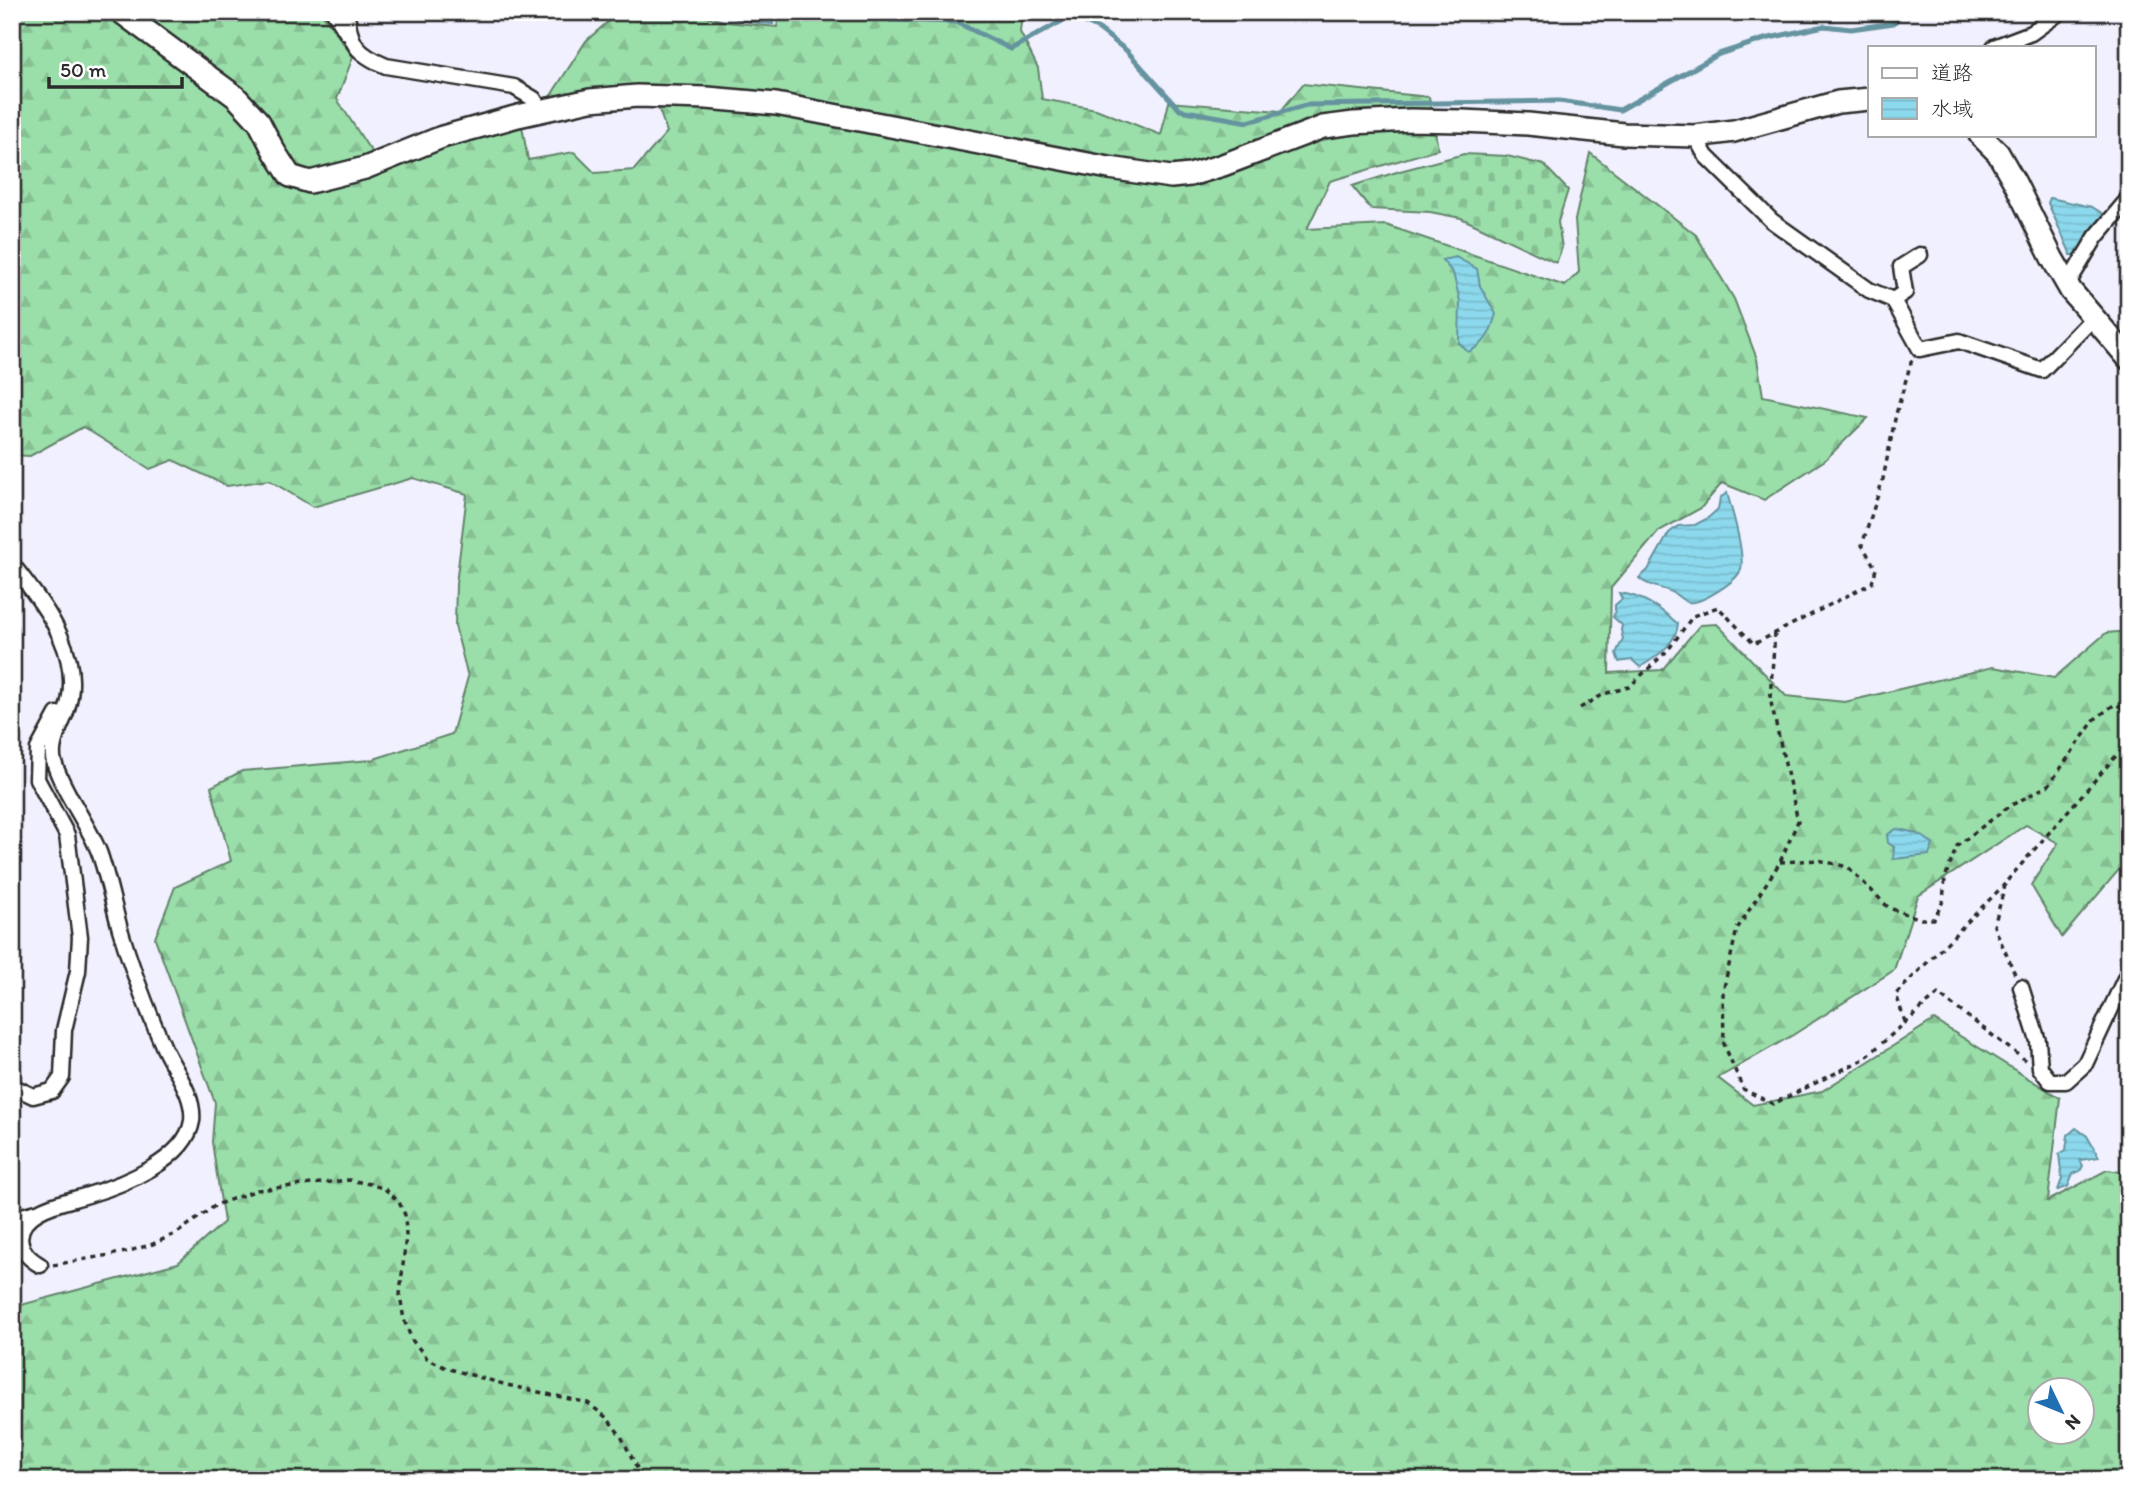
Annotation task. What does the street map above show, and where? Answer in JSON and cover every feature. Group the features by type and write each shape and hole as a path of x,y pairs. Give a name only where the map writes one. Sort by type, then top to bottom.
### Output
{"street":[{"path":"121,12 236,97 259,122 290,176 310,182 365,168 442,136 590,100 637,96 776,104 1109,168 1171,177 1191,175 1223,165 1322,127 1354,123 1462,121 1528,124 1624,134 1695,136 1734,131 1838,102 1868,99"},
{"path":"334,12 357,49 369,59 386,66 514,88 527,93 541,111"},
{"path":"346,12 350,37"},
{"path":"1997,46 2031,33 2060,12"},
{"path":"1695,136 1706,156 1772,221 1869,290 1893,300 1920,349 1959,341 2042,370 2093,318"},
{"path":"1981,136 1997,153 2015,184 2067,285 2129,359"},
{"path":"2067,285 2096,237 2129,198"},
{"path":"1893,300 1905,292 1901,267 1920,255"},
{"path":"12,564 46,610 69,655 71,680 68,709 55,738 53,760 100,854 144,1002 188,1096 192,1119 183,1142 155,1166 111,1187 18,1217 12,1223"},
{"path":"12,1086 33,1096 52,1091 62,1077 64,1030 78,971 79,937 67,835 37,779 38,749 70,692"},
{"path":"2021,987 2038,1041 2040,1068 2050,1080 2066,1081 2085,1064 2129,970"},
{"path":"39,1212 25,1226 20,1242 26,1256 40,1265"}],"path":[{"path":"1580,708 1604,694 1629,687 1668,650 1693,616 1718,607 1754,644 1872,583 1876,569 1862,545 1883,478 1895,414 1910,361 1920,349"},
{"path":"1775,633 1770,698 1798,821 1780,862 1737,929 1723,992 1724,1044 1743,1089 1773,1104 1864,1059 1938,994 2020,1057 2040,1068"},
{"path":"1780,862 1818,860 1848,867 1889,908 1921,919 1934,919 1943,901 1945,878 1957,846 2008,807 2049,785 2095,719 2115,704 2129,711"},
{"path":"1905,1023 1896,994 2006,883 2129,741"},
{"path":"2006,883 1994,926 2021,987"},
{"path":"40,1265 62,1265 153,1244 177,1233 216,1205 257,1190 349,1180 385,1189 399,1202 405,1215 406,1235 400,1295 404,1320 412,1340 427,1358 446,1368 588,1404 607,1418 621,1436 643,1480"}],"green space":[{"path":"12,12 321,12 353,57 337,99 368,147 384,165 443,144 522,126 528,160 574,152 595,173 634,170 667,132 650,85 550,97 586,41 619,12 689,12 727,22 777,27 779,16 784,12 1022,12 1020,32 1038,68 1042,99 1096,109 1161,135 1169,102 1281,111 1303,84 1429,97 1438,149 1330,181 1307,229 1386,225 1565,286 1579,272 1575,220 1590,153 1696,235 1734,299 1757,359 1763,396 1868,418 1825,460 1764,500 1722,483 1701,508 1659,531 1611,588 1609,673 1662,670 1700,625 1717,624 1786,696 1845,702 1993,667 2054,678 2106,633 2129,631 2129,858 2062,937 2031,885 2058,843 2026,825 1918,896 1894,970 1793,1035 1718,1078 1753,1105 1822,1091 1934,1020 2060,1098 2048,1201 2107,1170 2129,1173 2129,1480 12,1480 12,1354 21,1305 178,1263 224,1222 212,1142 215,1103 155,938 175,887 231,861 211,787 242,771 371,760 452,734 468,677 455,626 456,584 467,494 413,478 313,507 269,480 227,486 173,460 150,469 83,427 30,456 12,455"},
{"path":"1464,154 1507,156 1544,165 1568,190 1558,222 1562,248 1556,263 1461,218 1430,212 1371,209 1352,186"}],"water":[{"path":"720,12 770,12 773,24 739,19"},
{"path":"2050,198 2092,207 2105,215 2076,255 2071,255 2048,203"},
{"path":"1456,257 1477,269 1480,286 1496,314 1487,337 1468,352 1459,343 1460,301 1453,273 1442,260"},
{"path":"1727,493 1742,562 1741,569 1733,580 1701,600 1688,602 1639,578 1648,570 1669,533 1678,526 1695,525 1708,518 1718,509 1720,498"},
{"path":"1619,593 1651,604 1678,624 1669,644 1659,655 1640,667 1632,660 1619,662 1616,653 1623,639 1622,625 1613,617 1615,605 1622,599"},
{"path":"1896,829 1916,834 1929,841 1933,845 1929,855 1893,859 1894,847 1888,843 1887,835"},
{"path":"2076,1128 2087,1136 2099,1157 2080,1160 2083,1166 2080,1171 2073,1174 2068,1187 2058,1190 2062,1179 2059,1154 2066,1150 2068,1135"}],"waterway":[{"path":"877,12 890,20 956,22 1011,49 1071,16 1099,29 1127,51 1180,110 1248,122 1306,105 1559,101 1620,110 1719,54 1765,39 1824,26 1851,29 1894,23 1903,12"}]}
